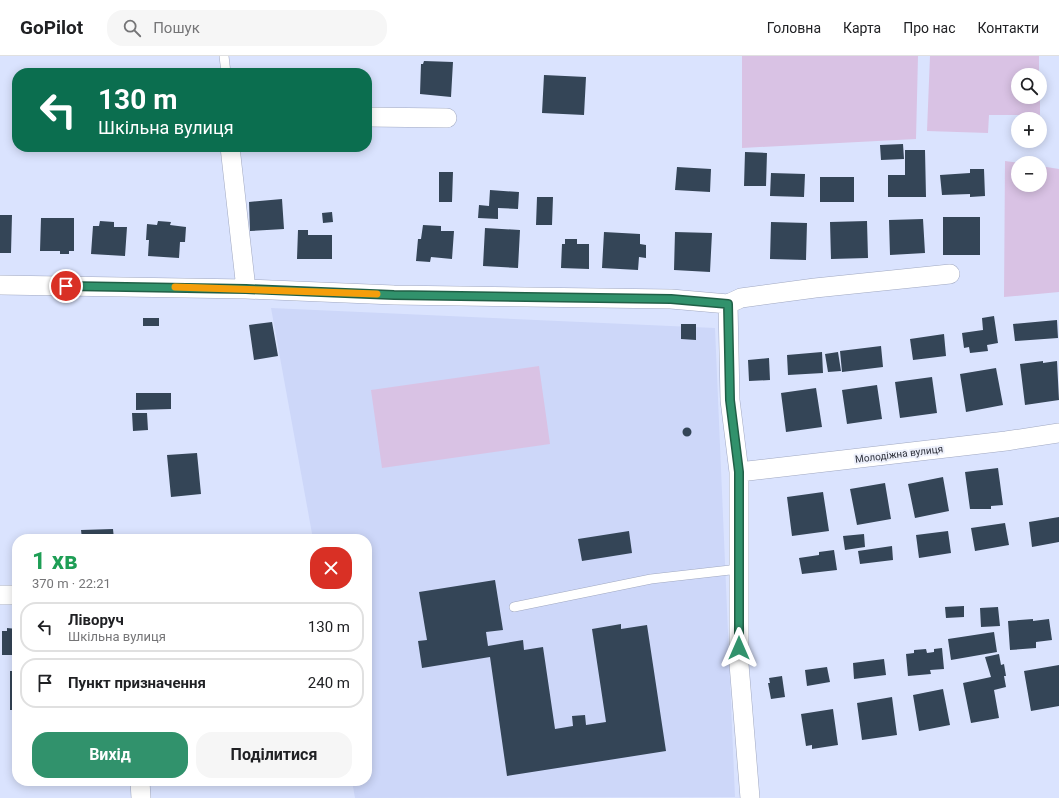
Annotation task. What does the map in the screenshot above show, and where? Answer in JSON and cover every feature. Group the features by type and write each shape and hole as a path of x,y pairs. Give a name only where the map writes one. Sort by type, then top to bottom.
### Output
{"street":[{"path":"372,117 447,118"},
{"path":"231,152 246,289"},
{"path":"0,285 246,289 394,295 671,299 728,304 741,298 815,288 950,274"},
{"path":"728,304 730,400 739,472 739,664 750,798"},
{"name":"Молодіжна вулиця","path":"739,472 998,442 1059,432"},
{"path":"0,595 12,595"},
{"path":"140,786 141,798"}],"lane":[{"path":"224,56 225,68"},
{"path":"514,607 651,579 739,569"}],"shaded area":[{"path":"742,56 918,56 916,139 742,148"},
{"path":"930,56 1039,56 1039,68 1011,68 1011,104 1040,104 1040,112 1011,112 1011,115 989,115 988,133 927,131"},
{"path":"1005,161 1011,162 1011,192 1047,192 1047,167 1059,169 1059,292 1004,297"},
{"path":"271,308 715,328 735,797 355,798 353,786 372,786 372,534 312,534"},
{"path":"539,366 550,444 382,468 371,390"}],"building":[{"path":"424,61 453,62 451,97 420,94 421,64 423,64"},
{"path":"544,75 586,77 584,115 542,113"},
{"path":"903,144 904,159 881,160 880,145"},
{"path":"905,150 925,150 926,197 888,197 888,175 905,175"},
{"path":"745,152 767,153 766,186 744,186"},
{"path":"677,167 711,169 710,192 675,190"},
{"path":"970,169 984,169 985,196 970,197 970,194 942,195 940,175 970,173"},
{"path":"439,172 453,172 452,202 439,202"},
{"path":"771,173 805,174 804,197 770,196"},
{"path":"820,177 854,177 854,202 820,202"},
{"path":"490,190 519,192 518,209 498,208 498,219 478,218 479,205 489,206"},
{"path":"537,197 553,197 552,225 536,225"},
{"path":"282,199 284,229 250,231 249,202"},
{"path":"332,212 333,222 323,223 322,213"},
{"path":"0,215 12,215 11,253 0,253"},
{"path":"943,217 980,217 980,255 943,255"},
{"path":"41,218 74,218 74,251 69,251 69,254 60,254 60,251 40,251"},
{"path":"923,219 925,253 890,255 889,220"},
{"path":"100,221 114,222 114,227 127,227 125,256 91,254 93,226 99,226"},
{"path":"158,221 171,222 170,225 186,227 185,242 180,242 179,258 148,256 149,240 146,240 147,224 157,225"},
{"path":"867,221 868,258 831,259 830,222"},
{"path":"771,222 807,223 806,260 770,259"},
{"path":"423,225 441,226 441,231 454,231 452,259 431,257 430,262 416,261 418,239 421,239"},
{"path":"485,228 520,230 518,268 483,266"},
{"path":"298,230 308,230 308,235 332,235 332,259 297,259"},
{"path":"604,232 640,234 640,244 646,245 646,258 639,257 638,270 602,268"},
{"path":"675,232 712,233 710,272 674,270"},
{"path":"565,239 577,239 577,244 589,244 589,269 561,268 562,244 565,244"},
{"path":"994,316 998,343 987,345 988,351 970,353 969,347 964,348 962,333 983,330 982,318"},
{"path":"143,318 159,318 159,326 143,326"},
{"path":"1057,320 1058,338 1015,341 1013,324"},
{"path":"272,322 278,356 254,360 249,325"},
{"path":"681,324 696,324 696,340 681,339"},
{"path":"944,334 946,356 913,360 910,339"},
{"path":"881,346 883,367 842,372 840,351"},
{"path":"822,352 823,373 788,375 787,355"},
{"path":"838,352 841,371 828,372 825,354"},
{"path":"769,358 770,380 749,381 748,360"},
{"path":"1043,361 1043,363 1057,361 1059,400 1025,405 1020,364"},
{"path":"996,368 1003,405 966,412 960,374"},
{"path":"932,377 937,413 900,418 895,382"},
{"path":"877,385 882,419 847,424 842,390"},
{"path":"816,388 822,427 786,432 781,393"},
{"path":"136,393 171,393 171,409 136,410"},
{"path":"132,413 147,413 148,430 133,431"},
{"path":"687,427 692,432 687,437 682,432"},
{"path":"197,453 201,494 171,497 167,455"},
{"path":"998,468 1003,505 991,506 991,509 970,509 965,472"},
{"path":"943,477 949,511 915,518 908,484"},
{"path":"885,483 891,519 857,525 850,489"},
{"path":"823,492 829,531 792,536 787,497"},
{"path":"1059,517 1059,542 1032,547 1029,522"},
{"path":"1005,523 1009,545 975,551 971,528"},
{"path":"113,529 114,534 81,534 81,530"},
{"path":"629,531 632,553 582,561 578,539"},
{"path":"948,531 951,553 919,558 916,535"},
{"path":"864,534 865,547 845,550 843,536"},
{"path":"892,546 893,560 860,564 858,551"},
{"path":"834,550 837,570 802,574 799,558 819,555 819,552"},
{"path":"495,580 503,630 486,632 488,646 523,640 524,650 543,647 555,729 573,726 572,716 585,715 586,725 606,722 592,629 621,624 621,629 647,625 666,751 507,776 490,657 422,668 418,641 427,640 419,592"},
{"path":"964,606 964,617 946,618 945,607"},
{"path":"998,607 1000,626 981,627 980,608"},
{"path":"1033,619 1033,621 1049,619 1052,640 1036,642 1036,648 1010,650 1008,621"},
{"path":"7,628 12,628 12,655 2,655 2,631 7,631"},
{"path":"994,632 997,652 951,660 948,639"},
{"path":"942,648 944,669 930,670 931,674 908,676 906,654 914,653 914,650 926,649 927,653 934,652 934,649"},
{"path":"999,654 1001,665 1004,664 1006,687 994,690 999,718 971,723 963,683 991,677 985,657"},
{"path":"884,659 886,675 854,679 853,663"},
{"path":"1059,665 1059,706 1031,711 1024,671"},
{"path":"827,667 830,682 807,686 805,670"},
{"path":"10,671 12,671 12,710 10,710"},
{"path":"782,676 785,697 771,699 768,683 770,683 769,678"},
{"path":"943,689 950,725 919,731 913,695"},
{"path":"892,697 897,735 862,740 857,703"},
{"path":"833,709 838,745 812,749 812,745 806,746 801,714"}],"slow traffic":[{"path":"175,287 377,294"}],"route":[{"path":"66,286 246,289 394,295 671,299 728,304 730,400 739,472 739,648"}]}
